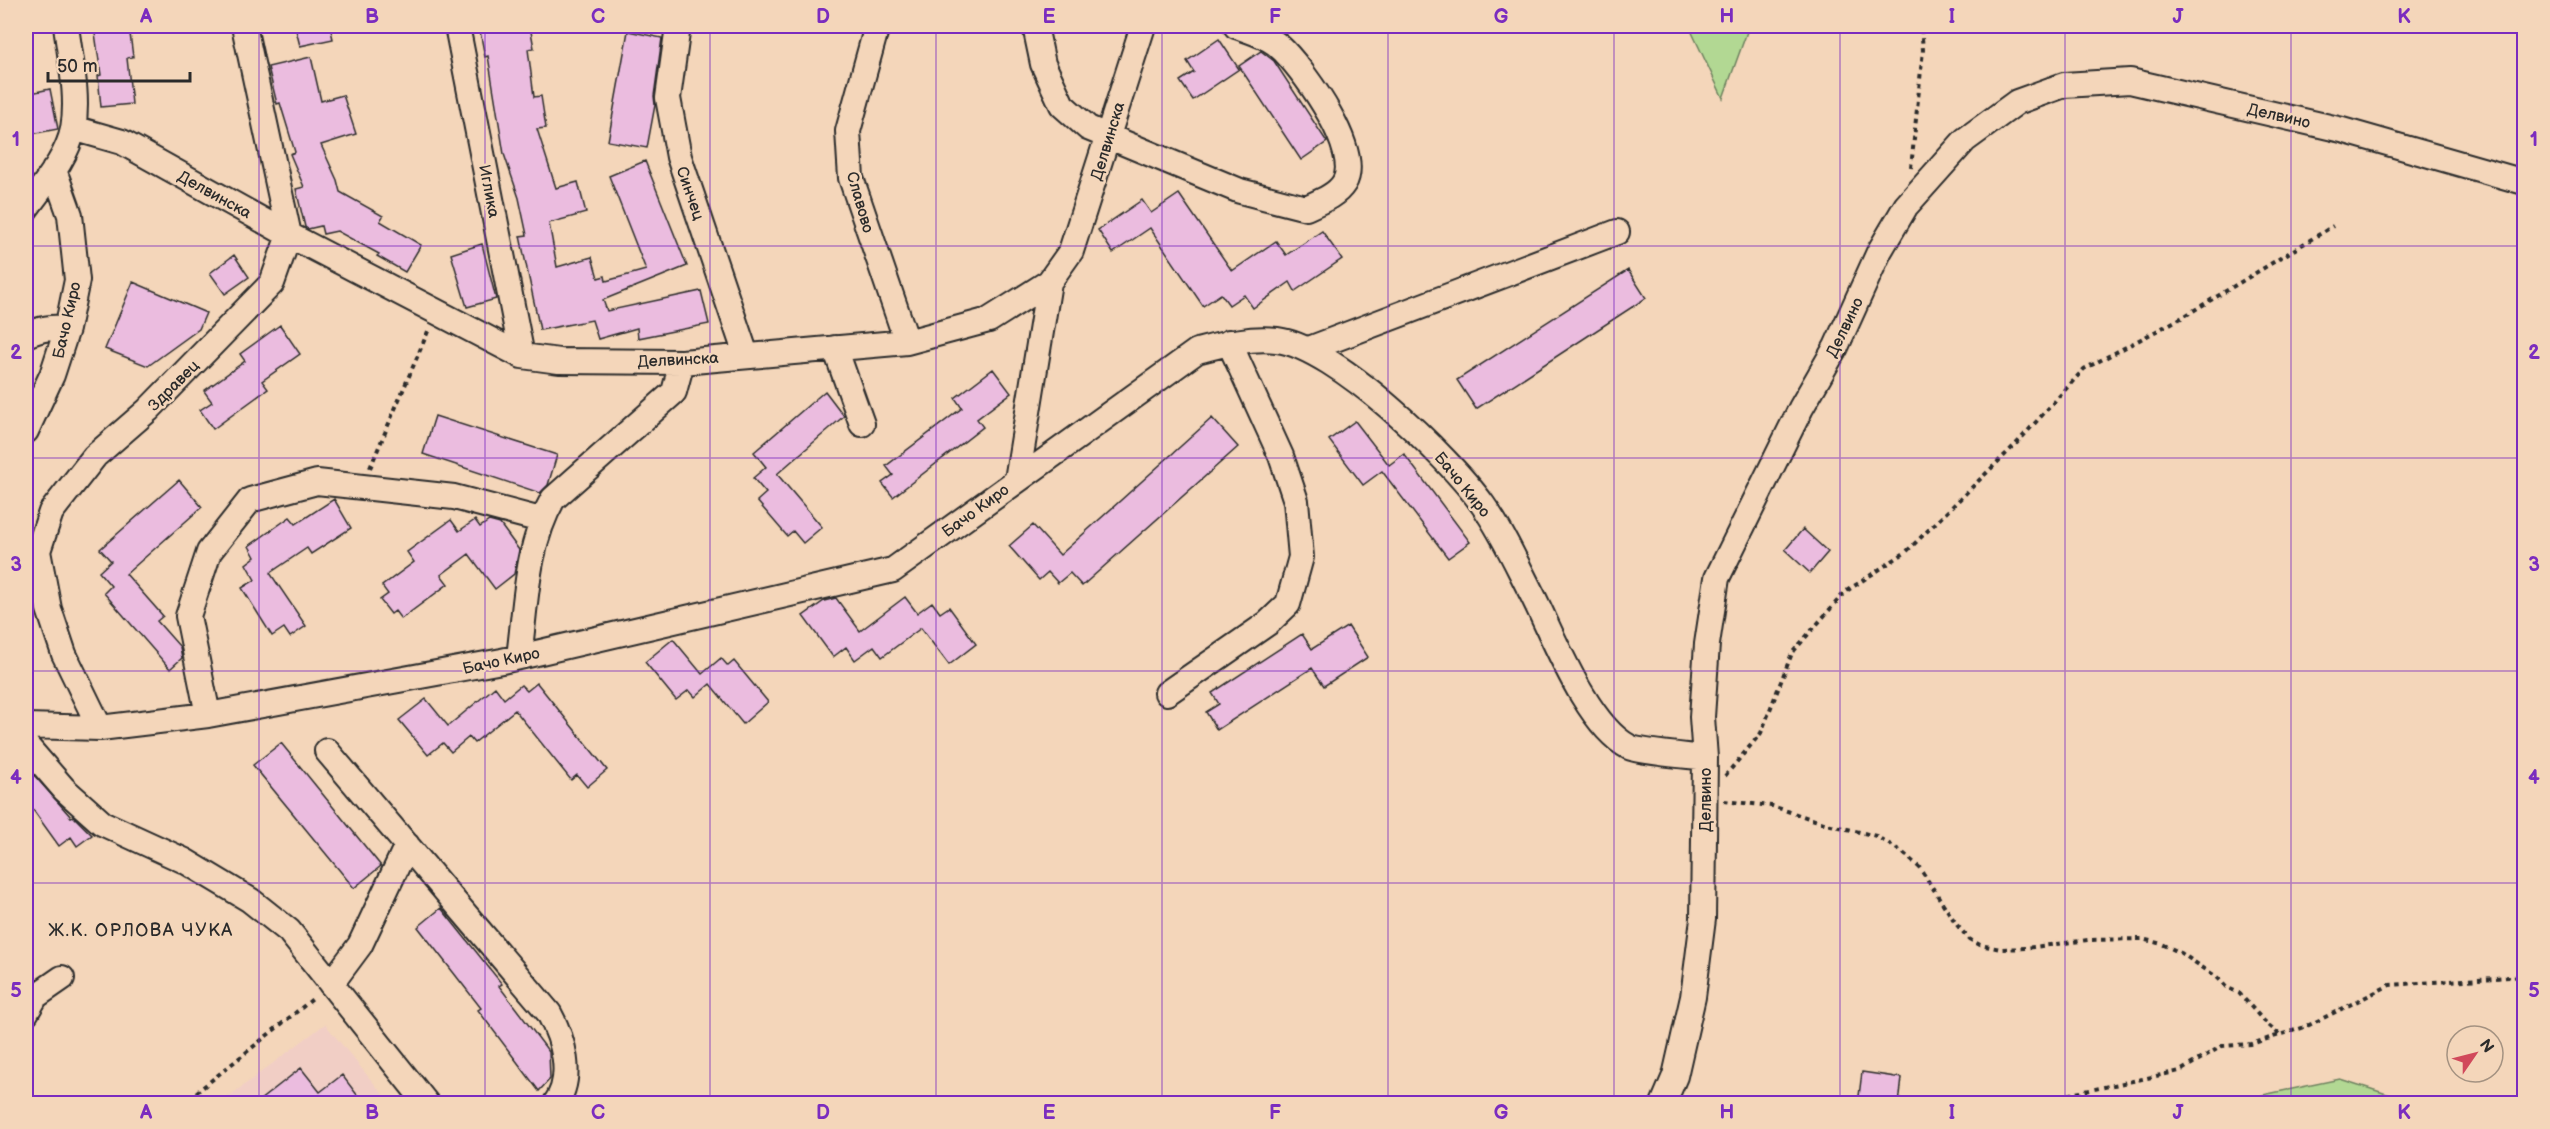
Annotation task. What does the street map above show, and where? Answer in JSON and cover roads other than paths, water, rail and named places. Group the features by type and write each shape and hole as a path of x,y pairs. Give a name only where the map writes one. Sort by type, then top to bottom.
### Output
{"street":[{"path":"26,209 54,170 65,151 73,129 74,94 66,26"},
{"path":"244,26 289,235"},
{"name":"Иглика","path":"457,26 522,356"},
{"name":"Синчец","path":"678,26 668,98 679,157 746,355"},
{"name":"Славово","path":"877,26 848,131 851,178 907,342"},
{"path":"1035,26 1043,64 1062,105 1088,128 1240,191 1306,208 1330,197 1344,183 1350,164 1329,111 1284,50 1265,36 1236,26"},
{"name":"Делвинска","path":"73,129 122,142 289,235 522,356 559,361 682,362 907,342 989,320 1049,282 1071,251 1143,26"},
{"name":"Делвино","path":"1663,1104 1675,1076 1693,997 1703,919 1705,758 1702,717 1707,644 1718,578 1801,408 1836,346 1879,252 1906,206 1965,140 2017,102 2064,86 2130,81 2342,130 2524,182"},
{"name":"Бачо Киро","path":"26,431 52,375 67,328 76,280 70,215 54,170"},
{"path":"1309,349 1617,232"},
{"name":"Здравец","path":"100,728 64,654 49,609 38,552 51,512 95,456 148,410 272,283 289,235"},
{"path":"1017,480 1049,282"},
{"path":"26,335 40,329 67,328"},
{"name":"Бачо Киро","path":"26,726 100,728 208,715 519,657 893,570 1197,351 1239,340 1278,340 1309,349 1357,381 1446,459 1483,505 1513,556 1586,701 1604,727 1630,748 1705,758"},
{"path":"1167,693 1268,622 1288,604 1301,557 1296,501 1281,456 1229,342"},
{"path":"835,348 862,424"},
{"path":"519,657 535,540 541,520 553,499 674,392 682,362"},
{"path":"208,715 188,616 209,552 250,500 317,482 454,497 541,520"},
{"path":"26,745 64,789 102,823 185,861 250,900 289,931 427,1104"},
{"path":"327,752 549,1013 560,1033 566,1071 555,1104"},
{"path":"331,984 360,945 407,845"},
{"path":"29,1000 62,978"}],"district":[{"name":"Ж.К. ОРЛОВА ЧУКА","path":"141,930"}]}
